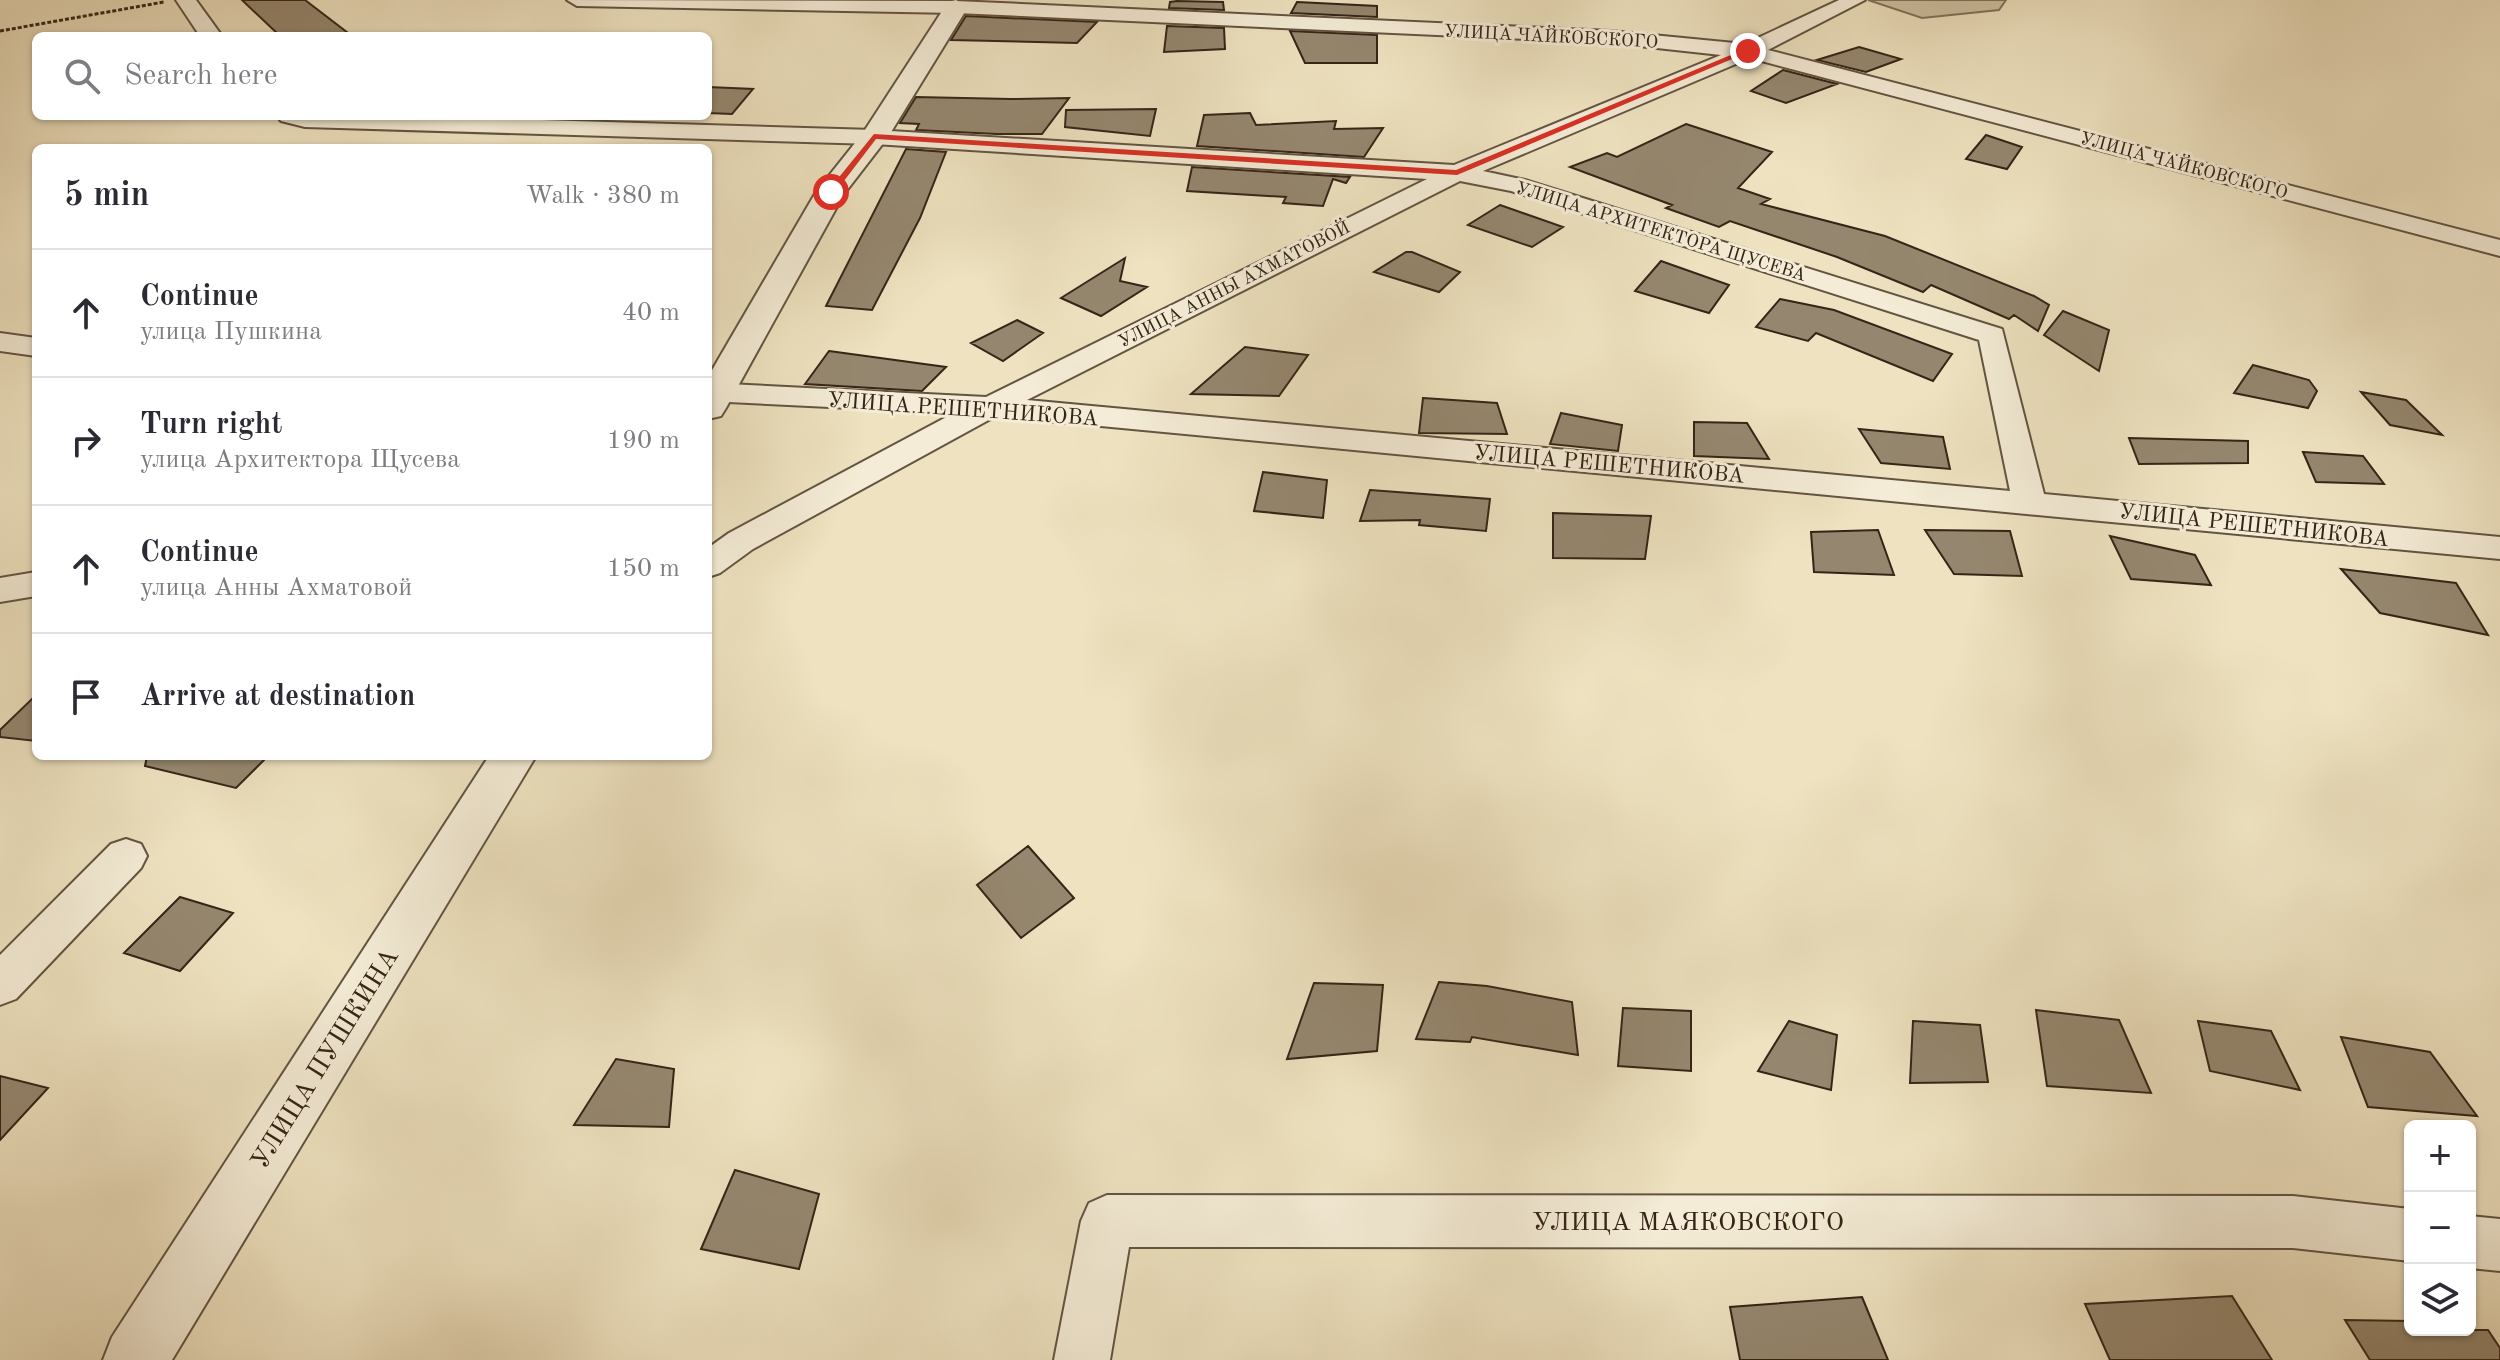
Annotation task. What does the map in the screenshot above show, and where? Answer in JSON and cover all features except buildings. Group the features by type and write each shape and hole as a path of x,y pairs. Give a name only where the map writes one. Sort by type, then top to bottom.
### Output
{"street":[{"path":"186,0 208,32"},
{"name":"УЛИЦА ЧАЙКОВСКОГО","path":"577,0 954,3 1611,37 1748,51 2500,248"},
{"name":"УЛИЦА АННЫ АХМАТОВОЙ","path":"712,562 741,541 991,406 1457,173 1748,51 1855,0"},
{"path":"712,396 831,192 874,137 954,3"},
{"name":"УЛИЦА АРХИТЕКТОРА ЩУСЕВА","path":"305,120 874,137 1457,173 1516,185 1992,335 2029,502"},
{"path":"0,342 32,346"},
{"name":"УЛИЦА РЕШЕТНИКОВА","path":"712,398 991,406 2500,548"},
{"name":"УЛИЦА ПУШКИНА","path":"135,1360 510,760"},
{"path":"0,985 126,856"},
{"name":"УЛИЦА МАЯКОВСКОГО","path":"1082,1360 1107,1221 2293,1222 2404,1234"},
{"path":"2476,1243 2500,1245"}],"path":[{"path":"0,31 176,0"}],"shaded area":[{"path":"1868,0 2006,0 1999,10 1922,18"}],"route":[{"path":"831,192 874,137 1457,173 1748,51"}]}
